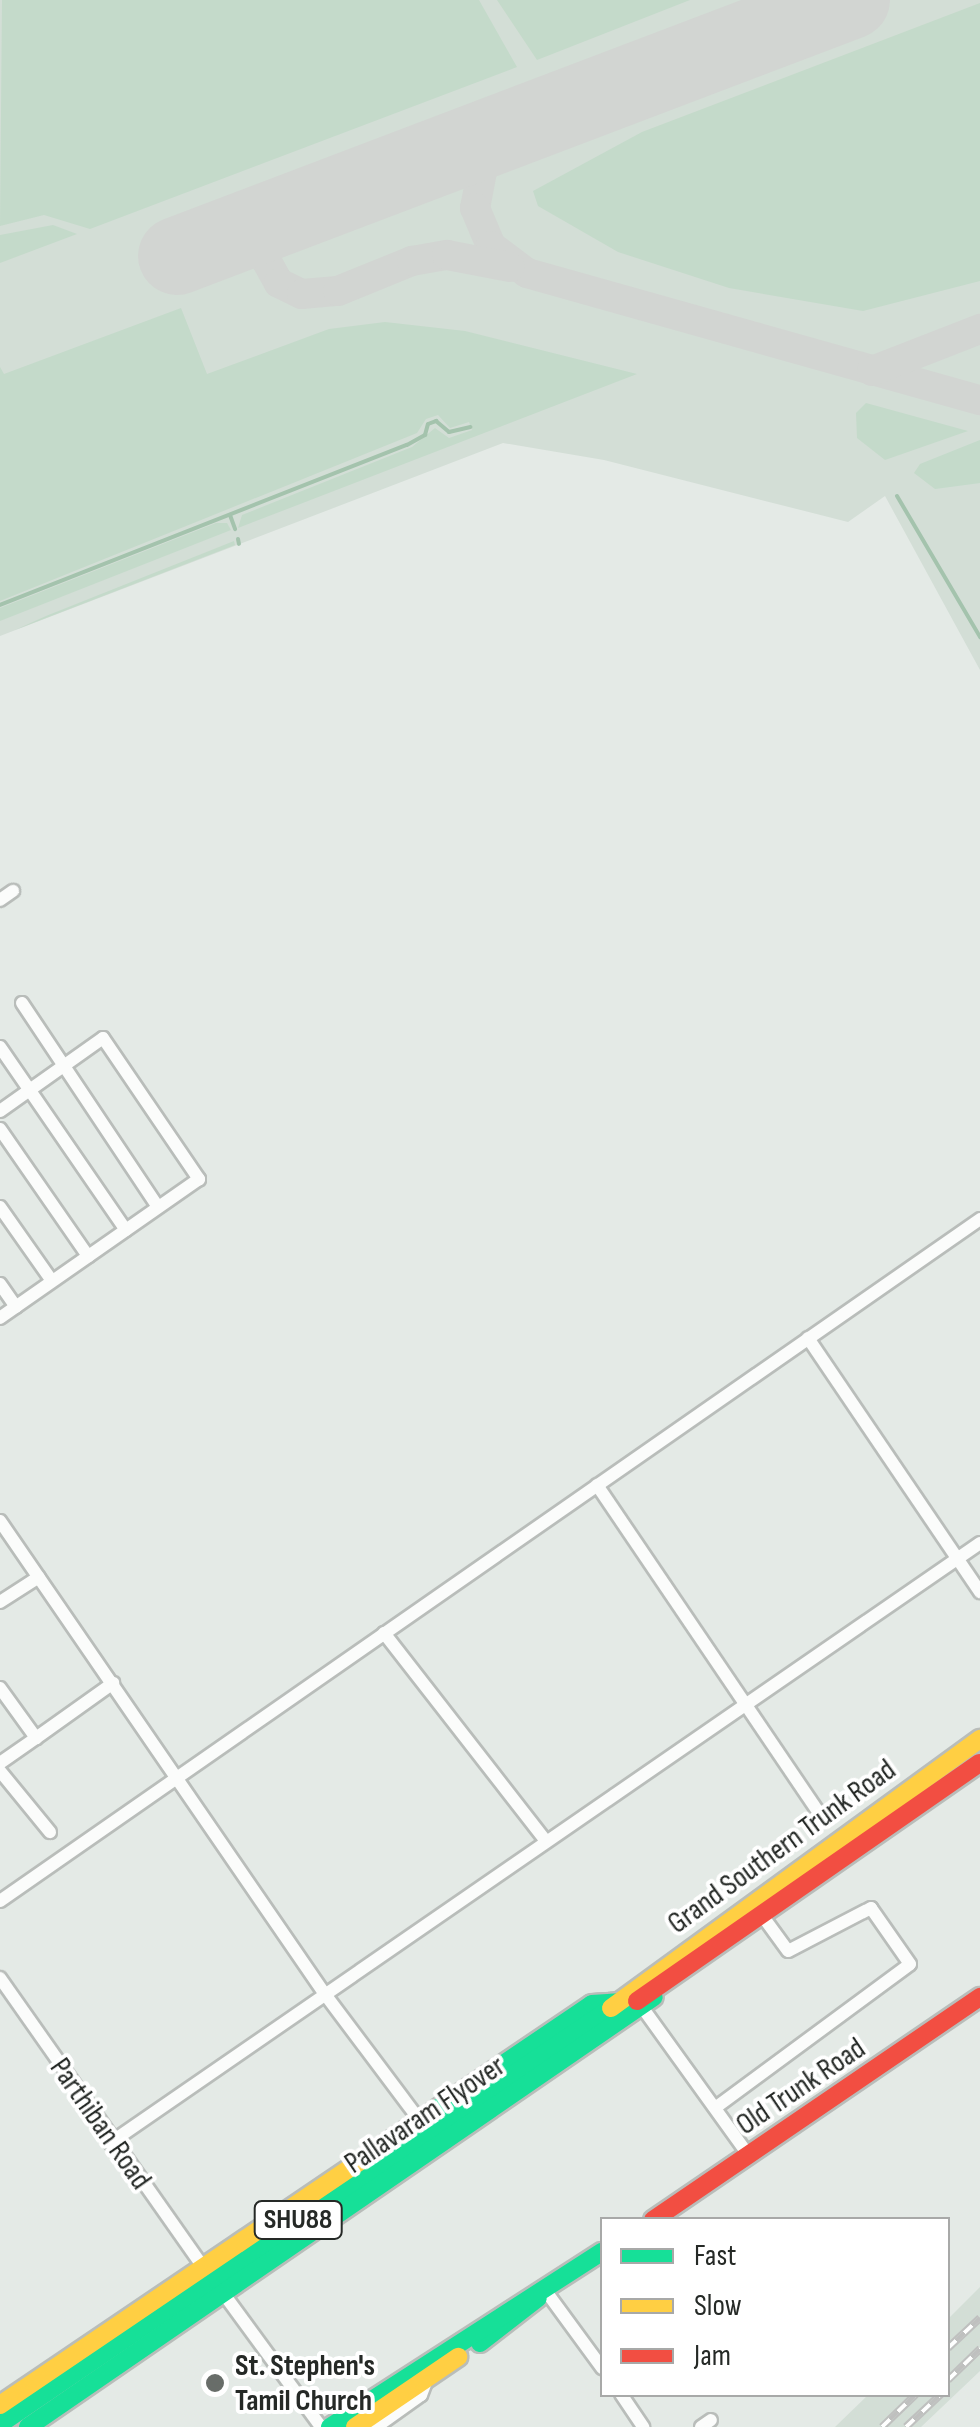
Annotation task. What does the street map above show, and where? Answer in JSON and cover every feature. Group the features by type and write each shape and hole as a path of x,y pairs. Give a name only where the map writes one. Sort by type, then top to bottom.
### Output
{"street":[{"path":"0,900 13,892"},
{"path":"22,1003 158,1207"},
{"path":"0,1110 103,1038 198,1179 0,1318"},
{"path":"0,1047 126,1230"},
{"path":"0,1129 88,1256"},
{"path":"0,1207 52,1281"},
{"path":"0,1901 980,1219"},
{"path":"0,1284 16,1307"},
{"path":"808,1338 980,1592"},
{"path":"597,1485 822,1817"},
{"path":"0,1521 324,1993 420,2121"},
{"path":"110,2142 980,1542"},
{"path":"0,1602 39,1577"},
{"path":"384,1633 546,1841"},
{"path":"50,1832 0,1767 113,1683"},
{"path":"0,1688 36,1738"},
{"name":"Grand Southern Trunk Road","path":"619,2002 980,1739"},
{"name":"Grand Southern Trunk Road","path":"670,1984 761,1914 980,1764"},
{"path":"714,2108 910,1964 872,1908 788,1950 761,1914"},
{"name":"Parthiban Road","path":"0,1978 110,2142 204,2267"},
{"path":"28,2427 226,2297 670,1984"},
{"name":"Pallavaram Flyover","path":"0,2424 601,2020 670,1984"},
{"name":"Old Trunk Road","path":"658,2217 980,1997"},
{"path":"0,2406 592,2004 619,2002"},
{"name":"Pallavaram Flyover","path":"12,2427 601,2020 619,2002"},
{"path":"642,2007 750,2156"},
{"path":"330,2427 524,2314 545,2290 600,2253"},
{"path":"545,2290 600,2365"},
{"path":"226,2297 321,2427"},
{"path":"395,2396 427,2377 448,2357"},
{"path":"355,2427 448,2357"},
{"path":"376,2427 420,2395 427,2377"},
{"path":"623,2397 643,2427"}],"shaded area":[{"path":"0,0 980,0 980,670 885,496 848,522 604,460 503,443 0,636"},
{"path":"980,2287 980,2371 921,2427 835,2427 866,2397 950,2397 950,2317"}],"green space":[{"path":"2,0 479,0 517,67 90,229 44,215 0,226"},
{"path":"497,0 690,0 537,60"},
{"path":"980,3 980,281 863,311 729,288 618,252 538,206 533,191 642,132"},
{"path":"53,225 77,234 0,263 0,235"},
{"path":"181,308 207,374 329,329 385,322 465,331 637,374 238,528 242,515 412,447 435,428 449,438 472,430 469,422 450,428 438,415 426,419 417,433 0,601 0,367 4,374"},
{"path":"866,403 968,431 885,460 857,438 856,413"},
{"path":"980,440 980,483 935,489 914,473 920,464"},
{"path":"216,523 227,523 231,530 0,621 0,608"},
{"path":"234,541 235,545 15,630 46,616"}],"waterway":[{"path":"0,605 407,445 425,435 428,424 436,421 449,432 470,427"},
{"path":"897,496 980,637"},
{"path":"230,515 235,529"},
{"path":"238,539 239,544"}],"taxiway":[{"path":"514,129 484,161 475,208 491,246 527,273 980,400"},
{"path":"285,214 269,233 266,260 279,283 302,294 338,291 412,261 447,255 510,267"},
{"path":"872,371 980,329"}],"runway":[{"path":"177,256 851,0"}],"railway":[{"path":"950,2346 980,2318"},
{"path":"950,2378 980,2349"},
{"path":"882,2427 913,2397"},
{"path":"906,2427 938,2397"}],"traffic: fast":[{"path":"28,2427 654,1997"},
{"path":"369,2155 592,2004 619,2002"},
{"path":"0,2424 611,2008"},
{"path":"330,2427 600,2253"},
{"path":"480,2343 538,2298"}],"traffic: slow":[{"path":"611,2008 980,1739"},
{"path":"0,2405 369,2155"},
{"path":"355,2427 458,2357"}],"traffic: jam":[{"path":"637,2001 980,1763"},
{"path":"657,2217 980,1997"}],"place":[{"name":"St. Stephen's Tamil Church","path":"215,2383"}]}
